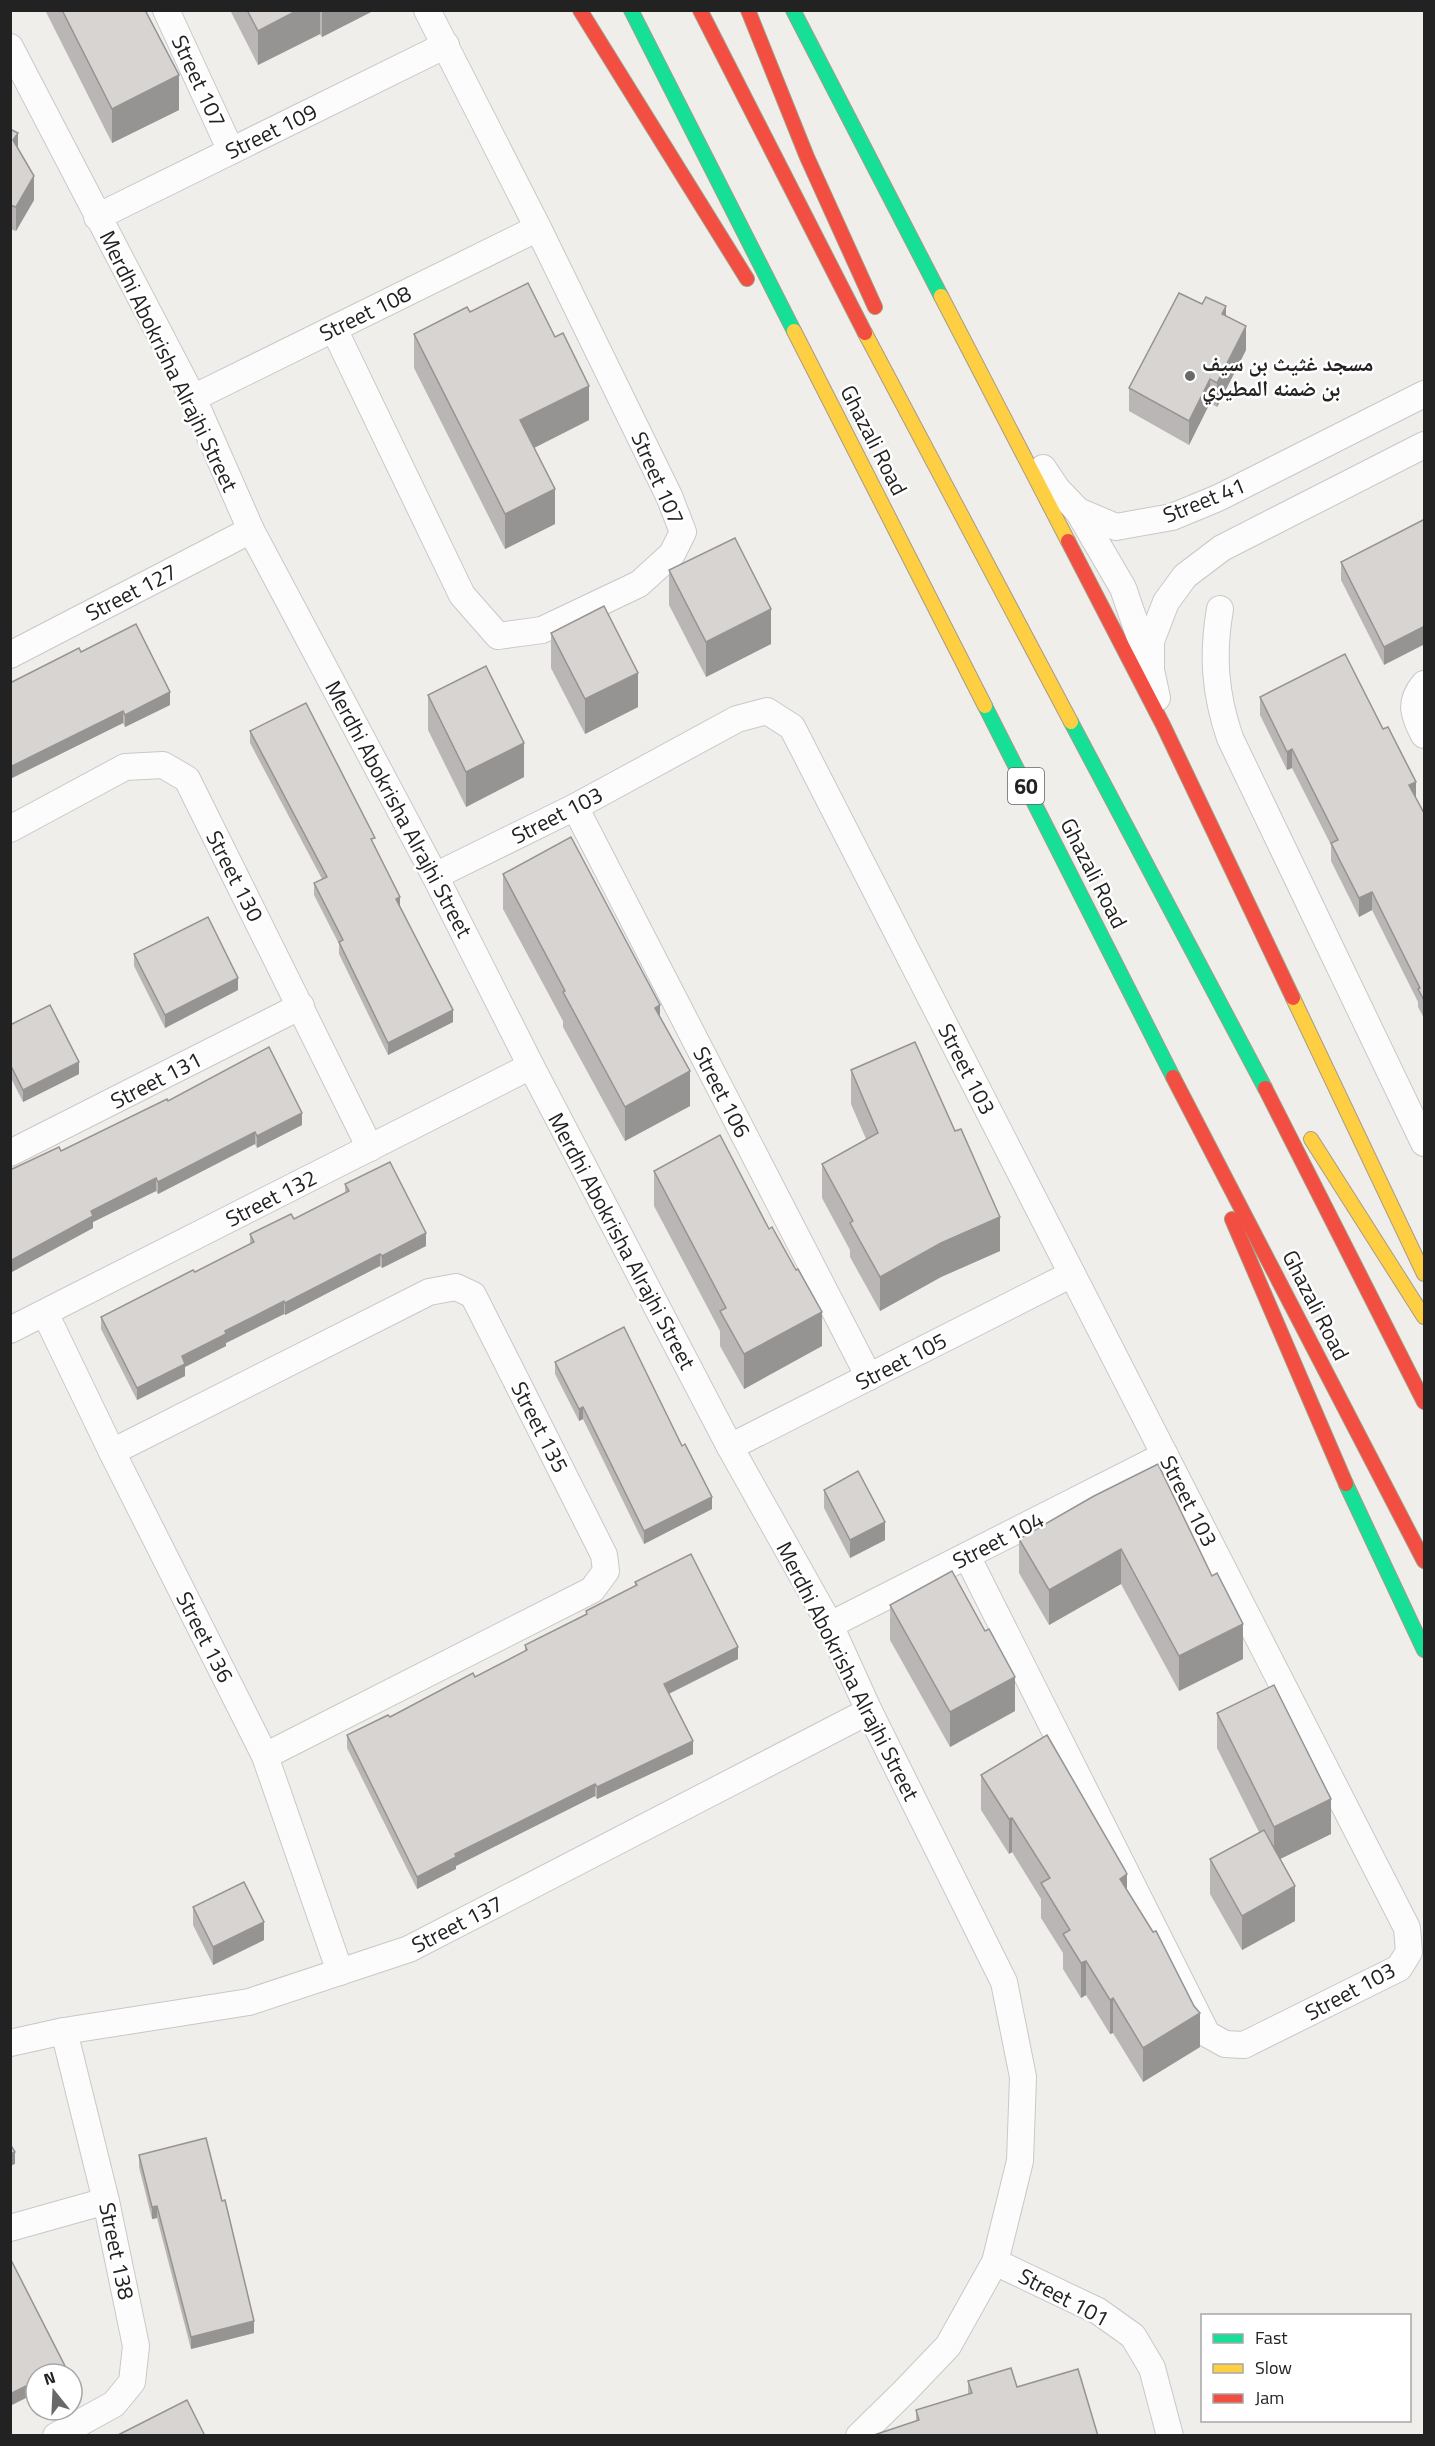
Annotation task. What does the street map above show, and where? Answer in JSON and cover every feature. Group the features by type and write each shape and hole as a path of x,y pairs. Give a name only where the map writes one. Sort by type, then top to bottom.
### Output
{"main road":[{"path":"580,10 657,137 752,286"},
{"name":"Ghazali Road","path":"631,10 1159,1049 1425,1561"},
{"name":"Ghazali Road","path":"700,10 915,431 1224,1008 1425,1402"},
{"path":"748,10 807,157 879,318"},
{"path":"793,10 1163,724 1425,1274"},
{"path":"771,316 854,446"},
{"path":"899,368 915,431"},
{"path":"1224,1008 1425,1317"},
{"path":"1159,1049 1326,1441 1425,1650"}],"street":[{"name":"Street 107","path":"166,10 231,151"},
{"name":"Street 107","path":"334,329 462,595 498,636 542,630 639,584 672,554 683,532 669,496 538,228 427,10"},
{"name":"Street 109","path":"97,217 446,45"},
{"name":"Merdhi Abokrisha Alrajhi Street","path":"10,47 16,75 97,217 193,398 251,530 435,876 531,1066 730,1447 830,1625 869,1711 1004,1982 1023,2078 1020,2161 994,2262 948,2346 858,2436"},
{"name":"Street 108","path":"193,398 538,228"},
{"name":"Street 41","path":"1007,426 1078,511 1116,526 1172,517 1225,495 1425,394"},
{"path":"1151,669 1151,641 1157,623 1166,602 1185,576 1222,548 1425,446"},
{"path":"1078,511 1123,588 1133,612 1151,669 1163,724"},
{"name":"Street 127","path":"10,655 251,530"},
{"path":"1221,609 1214,661 1216,687 1230,738 1425,1143"},
{"path":"1425,684 1415,701 1413,713 1425,735"},
{"name":"Street 103","path":"435,876 575,807 737,718 767,711 792,727 1407,1928 1409,1952 1399,1968 1244,2045 1225,2044 1207,2034 967,1556"},
{"name":"Street 130","path":"10,829 125,767 163,765 187,779 370,1148"},
{"name":"Street 106","path":"575,807 869,1377"},
{"name":"Street 131","path":"10,1153 301,1006"},
{"name":"Street 132","path":"10,1330 531,1066"},
{"name":"Street 105","path":"730,1447 1072,1274"},
{"name":"Street 135","path":"112,1452 429,1292 456,1287 473,1295 604,1555 606,1571 592,1590 265,1756"},
{"name":"Street 136","path":"45,1312 112,1452 265,1756 340,1971"},
{"name":"Street 104","path":"830,1625 1165,1455"},
{"name":"Street 137","path":"10,2043 64,2031 249,2002 409,1949 869,1711"},
{"name":"Street 138","path":"56,2436 114,2404 132,2382 136,2346 106,2201 64,2031"},
{"path":"10,2228 106,2201"},
{"name":"Street 101","path":"994,2262 1098,2311 1132,2337 1152,2367 1170,2436"}],"building":[{"path":"62,10 145,10 179,75 112,109"},
{"path":"247,10 298,10 258,31"},
{"path":"10,129 18,133 13,140 34,176 16,207 10,205"},
{"path":"528,283 555,337 563,333 589,386 520,420 555,489 505,514 414,334 467,307 470,312"},
{"name":"مسجد غثيث بن سيف بن ضمنه المطيري","path":"1179,293 1202,304 1206,297 1226,306 1222,314 1246,326 1217,383 1210,379 1189,421 1129,388"},
{"path":"1425,519 1425,626 1384,647 1341,562"},
{"path":"735,538 771,609 706,642 669,570"},
{"path":"604,606 638,673 585,699 551,633"},
{"path":"136,624 170,692 125,715 123,711 10,767 10,683 79,648 81,652"},
{"path":"1345,654 1383,729 1388,727 1416,782 1409,785 1425,815 1425,1002 1372,892 1359,898 1331,843 1338,840 1292,749 1287,752 1260,697"},
{"path":"486,666 524,743 466,772 428,695"},
{"path":"306,703 375,838 371,839 400,897 396,899 453,1010 388,1043 339,942 343,940 314,883 327,877 250,731"},
{"path":"571,837 660,1005 655,1008 690,1071 625,1107 503,874"},
{"path":"208,917 238,978 165,1015 134,954"},
{"path":"50,1005 79,1062 23,1090 10,1064 10,1025"},
{"path":"915,1042 955,1131 961,1129 1000,1217 941,1243 880,1277 850,1223 853,1221 822,1164 878,1133 851,1070"},
{"path":"269,1047 302,1113 257,1136 255,1132 158,1182 156,1178 91,1211 93,1216 10,1261 10,1170 59,1147 61,1151 167,1099 168,1101"},
{"path":"720,1135 769,1229 772,1227 822,1312 744,1354 720,1311 726,1308 654,1171"},
{"path":"390,1162 426,1233 225,1331 226,1334 182,1356 185,1364 137,1388 101,1317 254,1242 250,1234 291,1214 294,1219 349,1191 345,1184"},
{"path":"624,1327 682,1446 685,1444 712,1497 644,1531 583,1407 579,1409 555,1362"},
{"path":"1158,1464 1212,1576 1217,1573 1243,1624 1179,1656 1121,1549 1049,1590 1019,1539 1094,1496"},
{"path":"858,1471 885,1522 850,1540 824,1490"},
{"path":"691,1554 738,1647 664,1684 693,1741 597,1787 595,1784 455,1854 456,1857 417,1877 347,1735 388,1715 390,1717 473,1673 475,1677 527,1650 525,1645 587,1614 586,1611 637,1585 635,1582"},
{"path":"952,1571 985,1631 989,1629 1015,1677 950,1712 890,1605"},
{"path":"1274,1685 1331,1799 1274,1827 1217,1713"},
{"path":"1047,1735 1125,1870 1127,1874 1120,1879 1153,1932 1156,1931 1194,2006 1200,2013 1143,2048 1113,1998 1110,2000 1086,1961 1081,1963 1063,1934 1070,1930 1041,1883 1050,1878 1012,1818 1009,1819 981,1775"},
{"path":"1264,1830 1295,1886 1242,1916 1210,1859"},
{"path":"244,1882 264,1922 213,1947 193,1907"},
{"path":"206,2138 222,2201 225,2200 254,2321 191,2337 157,2206 152,2207 139,2155"},
{"path":"10,2144 15,2152 10,2154"},
{"path":"10,2258 63,2362 24,2362 24,2387 10,2394"},
{"path":"1011,2368 1017,2387 1078,2369 1098,2436 871,2436 919,2420 916,2410 972,2393 968,2381"},
{"path":"187,2400 205,2436 116,2436"}],"traffic: fast":[{"path":"631,10 794,331"},
{"path":"793,10 941,296"},
{"path":"985,706 1173,1077"},
{"path":"1071,722 1265,1088"},
{"path":"1346,1484 1424,1650"}],"traffic: slow":[{"path":"941,296 1068,541"},
{"path":"794,331 985,706"},
{"path":"865,333 1071,722"},
{"path":"1293,998 1424,1274"},
{"path":"1311,1139 1424,1317"}],"traffic: jam":[{"path":"580,10 747,279"},
{"path":"700,10 865,333"},
{"path":"748,10 807,157 875,307"},
{"path":"1068,541 1163,725 1293,998"},
{"path":"1173,1077 1424,1561"},
{"path":"1265,1088 1424,1402"},
{"path":"1232,1219 1346,1484"}],"place":[{"name":"مسجد غثيث بن سيف بن ضمنه المطيري","path":"1190,376"}]}
